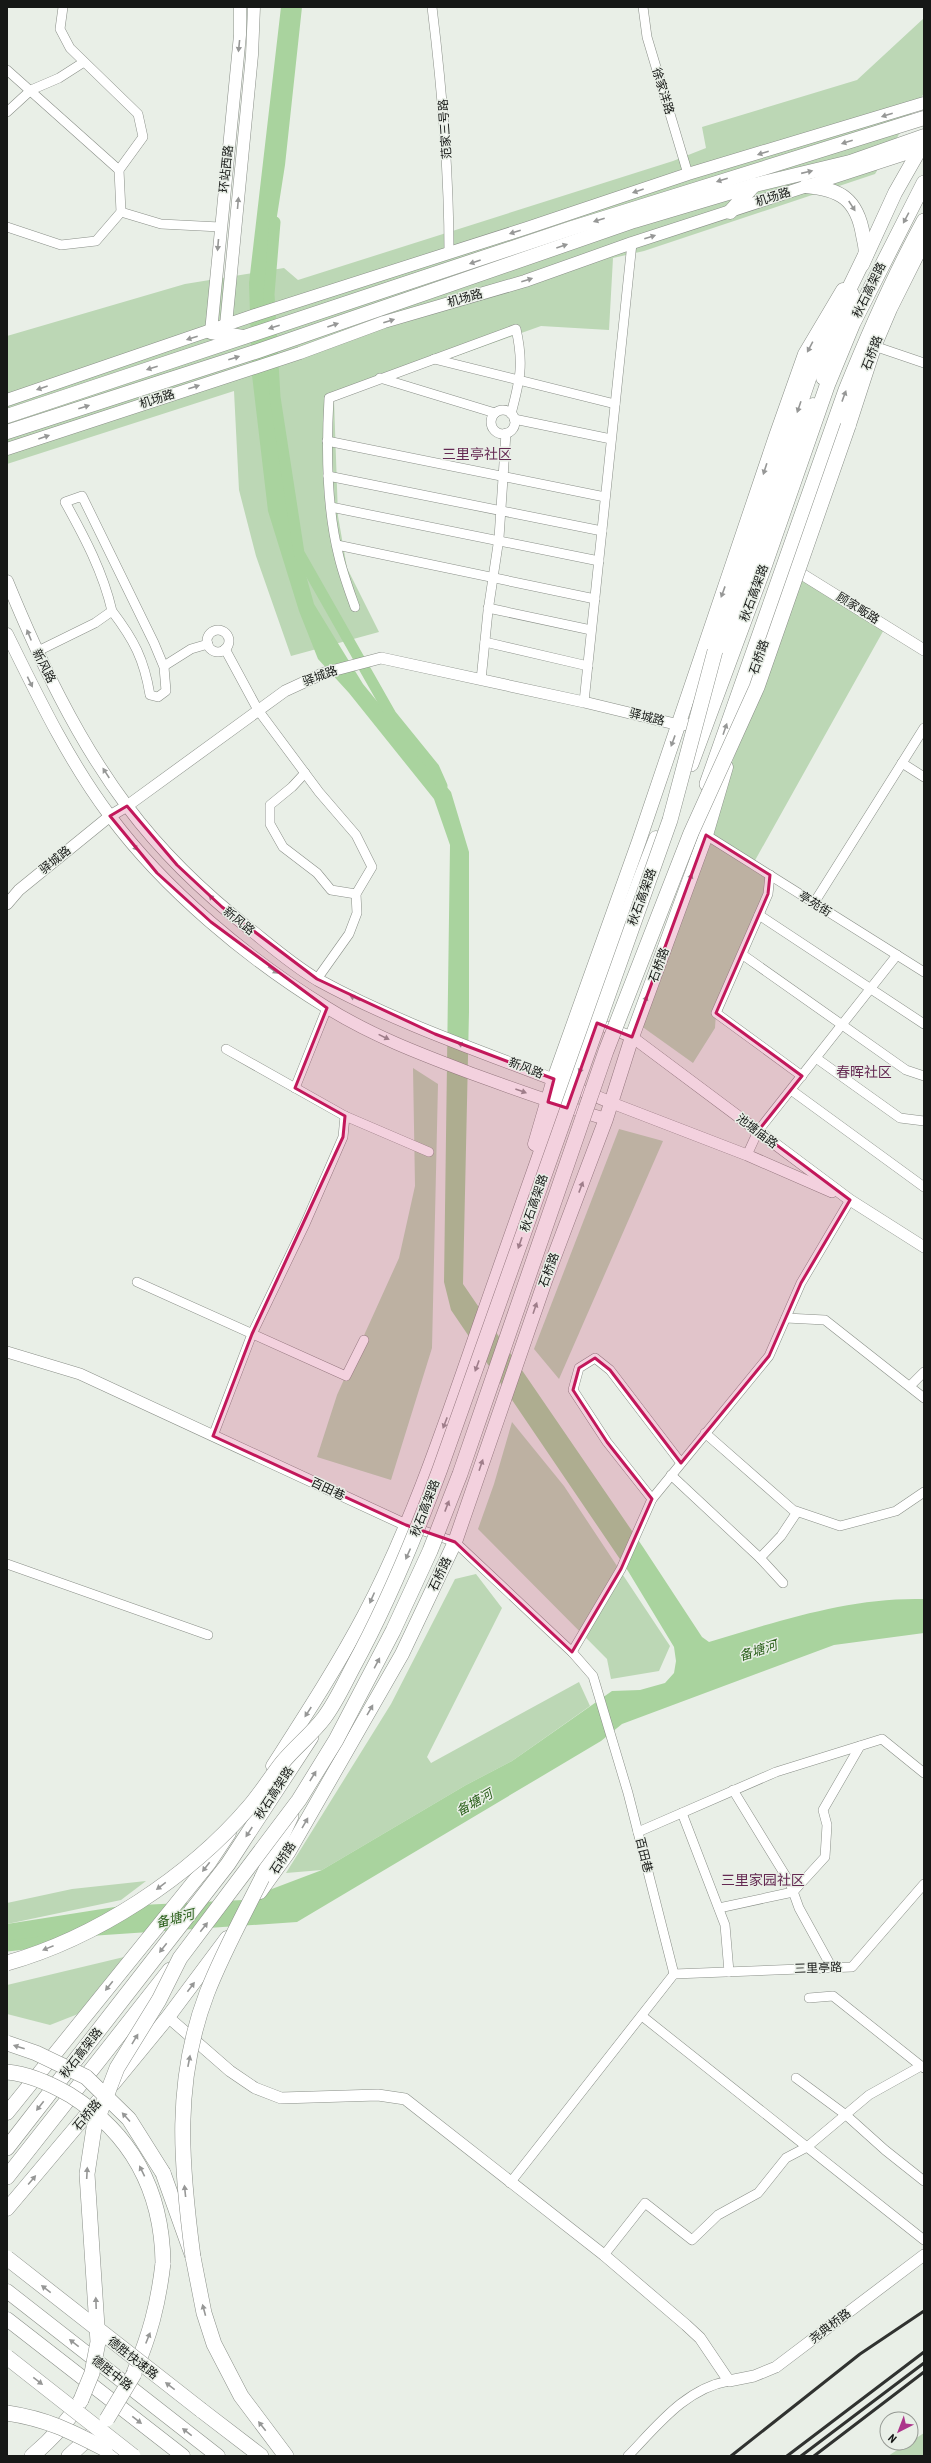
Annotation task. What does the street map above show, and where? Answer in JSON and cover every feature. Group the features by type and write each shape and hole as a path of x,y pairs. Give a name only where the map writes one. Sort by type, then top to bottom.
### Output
{"highway":[{"name":"秋石高架路","path":"7,2148 228,1864 324,1718 366,1643 412,1543 670,820 765,564 827,386 853,323 924,183"},
{"name":"秋石高架路","path":"7,2177 180,1958 299,1800 346,1721 393,1631 430,1551 460,1474 606,1051 691,832 742,679 846,390 903,259 924,221"},
{"path":"670,820 710,668 816,357 866,254"},
{"path":"691,832 758,687 874,346"},
{"path":"7,1963 85,1932 127,1910 162,1886 220,1837 250,1807 283,1762 324,1718"},
{"path":"286,2456 254,2416 229,2376 204,2313 193,2257 184,2186 182,2138 183,2098 195,2030 207,1993 299,1800"},
{"path":"32,2456 51,2440 70,2419 81,2400 92,2373 98,2342 87,2174 94,2128 102,2101 118,2068 159,2000 180,1958"},
{"path":"7,2043 36,2053 86,2077 129,2119 162,2173 193,2257"},
{"path":"7,2072 39,2080 62,2091 88,2107 118,2134 143,2171 154,2202 162,2238 163,2263 158,2303 151,2331 134,2374 107,2419 68,2456"},
{"name":"德胜快速路","path":"7,2258 260,2456"},
{"path":"7,2357 133,2456"},
{"path":"7,2413 36,2417 68,2430 114,2456"}],"main road":[{"name":"环站西路","path":"211,332 220,227 240,35 240,7"},
{"name":"环站西路","path":"226,326 252,55 254,7"},
{"path":"7,400 211,332 255,315 527,228 688,174 924,103"},
{"path":"7,416 652,203 924,118"},
{"path":"559,1081 588,1020 700,724 756,558 827,366 866,254 895,193 923,144"},
{"name":"机场路","path":"7,432 258,351 634,221 755,184 923,144"},
{"name":"机场路","path":"7,449 300,353 384,322 525,281 632,243 806,186 923,144"},
{"path":"730,212 755,184"},
{"path":"7,2113 209,1864 321,1692 366,1612 406,1525 458,1386 470,1343 553,1103 559,1081 679,725 694,673 805,354 828,313 866,254 859,216 851,202 837,192 806,186"},
{"name":"石桥路","path":"7,2210 168,2017 288,1853 402,1654 455,1542 523,1345 612,1103 632,1037 706,835 751,681 791,567 874,346 890,309 924,241"},
{"path":"211,332 249,335"},
{"name":"新风路","path":"7,581 36,652 74,723 127,806 177,865 222,907 317,979 380,1010 442,1037 559,1081 612,1103"},
{"name":"新风路","path":"7,634 53,727 110,816 157,872 211,922 327,1008 383,1037 441,1062 553,1103 606,1119"},
{"name":"德胜中路","path":"7,2291 218,2456"},
{"name":"德胜中路","path":"7,2319 183,2456"}],"street":[{"path":"7,227 61,245 96,241 121,212 119,170 143,137 138,114 70,48 60,29 63,7"},
{"name":"范家三号路","path":"432,7 442,91 449,196 449,252"},
{"name":"徐家洋路","path":"643,7 647,37 688,174"},
{"path":"7,112 31,90 59,78 84,62"},
{"path":"7,70 119,170"},
{"path":"121,212 160,224 220,227"},
{"path":"584,702 632,243"},
{"path":"355,607 338,557 331,507 327,441 329,398 516,329 522,355 512,429 506,434 498,433 492,428 491,420 495,413"},
{"path":"874,346 924,363"},
{"path":"433,359 615,404"},
{"path":"380,378 495,413 503,410 513,416 611,439"},
{"path":"481,680 488,608 499,540 506,434"},
{"path":"327,441 605,497"},
{"path":"328,476 501,510 602,532"},
{"path":"82,496 132,594 164,666 166,692 158,697 150,695 146,673 133,639 112,611 105,583 85,538 65,502 82,496"},
{"path":"331,507 599,561"},
{"path":"337,544 595,598"},
{"name":"顾家畈路","path":"791,567 924,650"},
{"path":"488,608 591,630"},
{"path":"36,652 95,623 112,611"},
{"path":"213,631 223,631 229,640 225,649 215,651 208,644 208,637 213,631"},
{"path":"485,642 588,666"},
{"path":"164,666 191,649 208,644"},
{"path":"225,649 258,710 305,773 356,834 372,867 356,894 357,913 349,934 317,979"},
{"name":"驿城路","path":"7,904 19,890 110,816 127,806 285,691 324,673 381,658 584,702 679,725 700,724"},
{"path":"814,903 924,728"},
{"path":"902,763 924,777"},
{"path":"305,773 292,787 270,805 270,824 283,846 307,865 331,890 356,894"},
{"name":"亭苑街","path":"706,835 924,972"},
{"path":"770,875 768,894 743,955 716,1013 802,1076"},
{"path":"759,915 924,1024"},
{"path":"743,955 906,1070 923,1075"},
{"path":"747,1155 758,1131 897,955"},
{"path":"295,1088 327,1008"},
{"name":"池塘庙路","path":"588,1020 632,1037 850,1200 924,1246"},
{"path":"226,1049 345,1116 429,1152"},
{"path":"816,1058 900,1118 924,1121"},
{"path":"791,1090 924,1187"},
{"path":"572,1652 621,1569 652,1499 769,1356 801,1284 850,1200 747,1155 612,1103"},
{"path":"213,1436 252,1334 305,1224 343,1136 345,1116"},
{"path":"137,1282 346,1376 364,1340"},
{"path":"786,1318 825,1320 924,1398"},
{"name":"百田巷","path":"7,1352 80,1374 406,1525 455,1542 572,1652 593,1676 638,1832 674,1974"},
{"path":"652,1499 607,1442 573,1390 580,1368 594,1358 610,1370 681,1463"},
{"path":"910,1386 924,1372"},
{"path":"705,1433 793,1510 840,1526 896,1511 924,1492"},
{"path":"671,1475 760,1558 783,1583"},
{"path":"760,1558 781,1536 797,1512"},
{"path":"7,1564 208,1635"},
{"path":"638,1832 776,1772 882,1739 924,1773"},
{"path":"719,1908 794,1892 826,1857 827,1825 823,1810 860,1746"},
{"path":"733,1790 790,1883 799,1908 832,1968"},
{"path":"682,1812 725,1925 728,1972"},
{"name":"三里亭路","path":"674,1974 852,1967 924,1884"},
{"path":"510,2183 674,1974"},
{"path":"604,2255 645,2203 692,2240 718,2214 758,2193 786,2158 807,2148 869,2095 923,2067 833,1996 809,1998"},
{"path":"642,2016 924,2240"},
{"path":"168,2017 230,2071 255,2088 281,2098 378,2095 405,2099 431,2118 510,2183 604,2255 700,2338 729,2382 717,2383 690,2396 670,2413 628,2456"},
{"path":"796,2078 846,2114 885,2150 924,2181"},
{"name":"尧典桥路","path":"729,2382 754,2376 776,2367 924,2255"}],"highlighted area":[{"path":"127,806 177,865 222,907 317,979 435,1034 554,1079 548,1102 567,1108 597,1023 632,1037 706,835 770,875 768,894 716,1013 802,1076 758,1131 850,1200 801,1283 769,1356 681,1463 610,1370 595,1358 579,1368 573,1390 607,1442 652,1499 621,1569 572,1652 455,1542 406,1525 213,1436 252,1334 343,1137 345,1116 295,1088 327,1008 211,922 157,873 110,816"}],"shaded area":[{"path":"924,18 924,93 875,174 644,251 613,258 609,330 541,326 334,400 338,516 347,568 379,632 291,656 256,556 239,490 234,391 7,464 7,336 185,284 284,268 298,280 673,161 706,148 702,127 857,80"},
{"path":"801,573 886,626 753,864 770,875 768,894 716,1013 715,1028 693,1063 637,1023"},
{"path":"413,1068 438,1084 432,1348 391,1480 317,1457 337,1395 399,1258 415,1186"},
{"path":"619,1129 663,1141 559,1379 534,1349"},
{"path":"512,1422 564,1486 670,1646 659,1671 611,1679 607,1659 478,1529 494,1484"},
{"path":"476,1574 502,1608 427,1757 431,1763 579,1682 590,1706 512,1761 466,1785 322,1870 286,1873 391,1704 455,1579"},
{"path":"146,1881 121,1900 7,1924 7,1903 72,1889"},
{"path":"124,1957 78,2014 50,2025 7,2014 7,1985"},
{"path":"924,2433 924,2456 888,2456 896,2451 919,2451 919,2436"}],"water":[{"path":"281,7 302,7 285,165 264,299 287,507 314,604 363,684 451,792 469,852 469,1012 463,1284 643,1547 702,1637 709,1642 815,1612 842,1606 896,1599 924,1599 924,1633 834,1645 622,1724 601,1741 297,1922 90,1936 7,1946 7,1924 121,1906 243,1900 322,1870 466,1785 512,1761 612,1691 640,1690 665,1683 674,1673 676,1661 674,1647 628,1571 451,1310 444,1282 450,845 434,799 349,693 318,659 299,611 268,511 252,375 249,283"}],"waterway":[{"path":"275,222 269,294 275,397 299,553 391,715 434,768 442,786"},
{"name":"备塘河","path":"7,1946 60,1940"}],"railway":[{"path":"731,2456 860,2354 924,2311"},
{"path":"787,2456 924,2352"},
{"path":"801,2456 924,2363"},
{"path":"814,2456 924,2372"}],"district":[{"name":"三里亭社区","path":"477,454"},
{"name":"春晖社区","path":"864,1072"},
{"name":"三里家园社区","path":"763,1880"}]}
